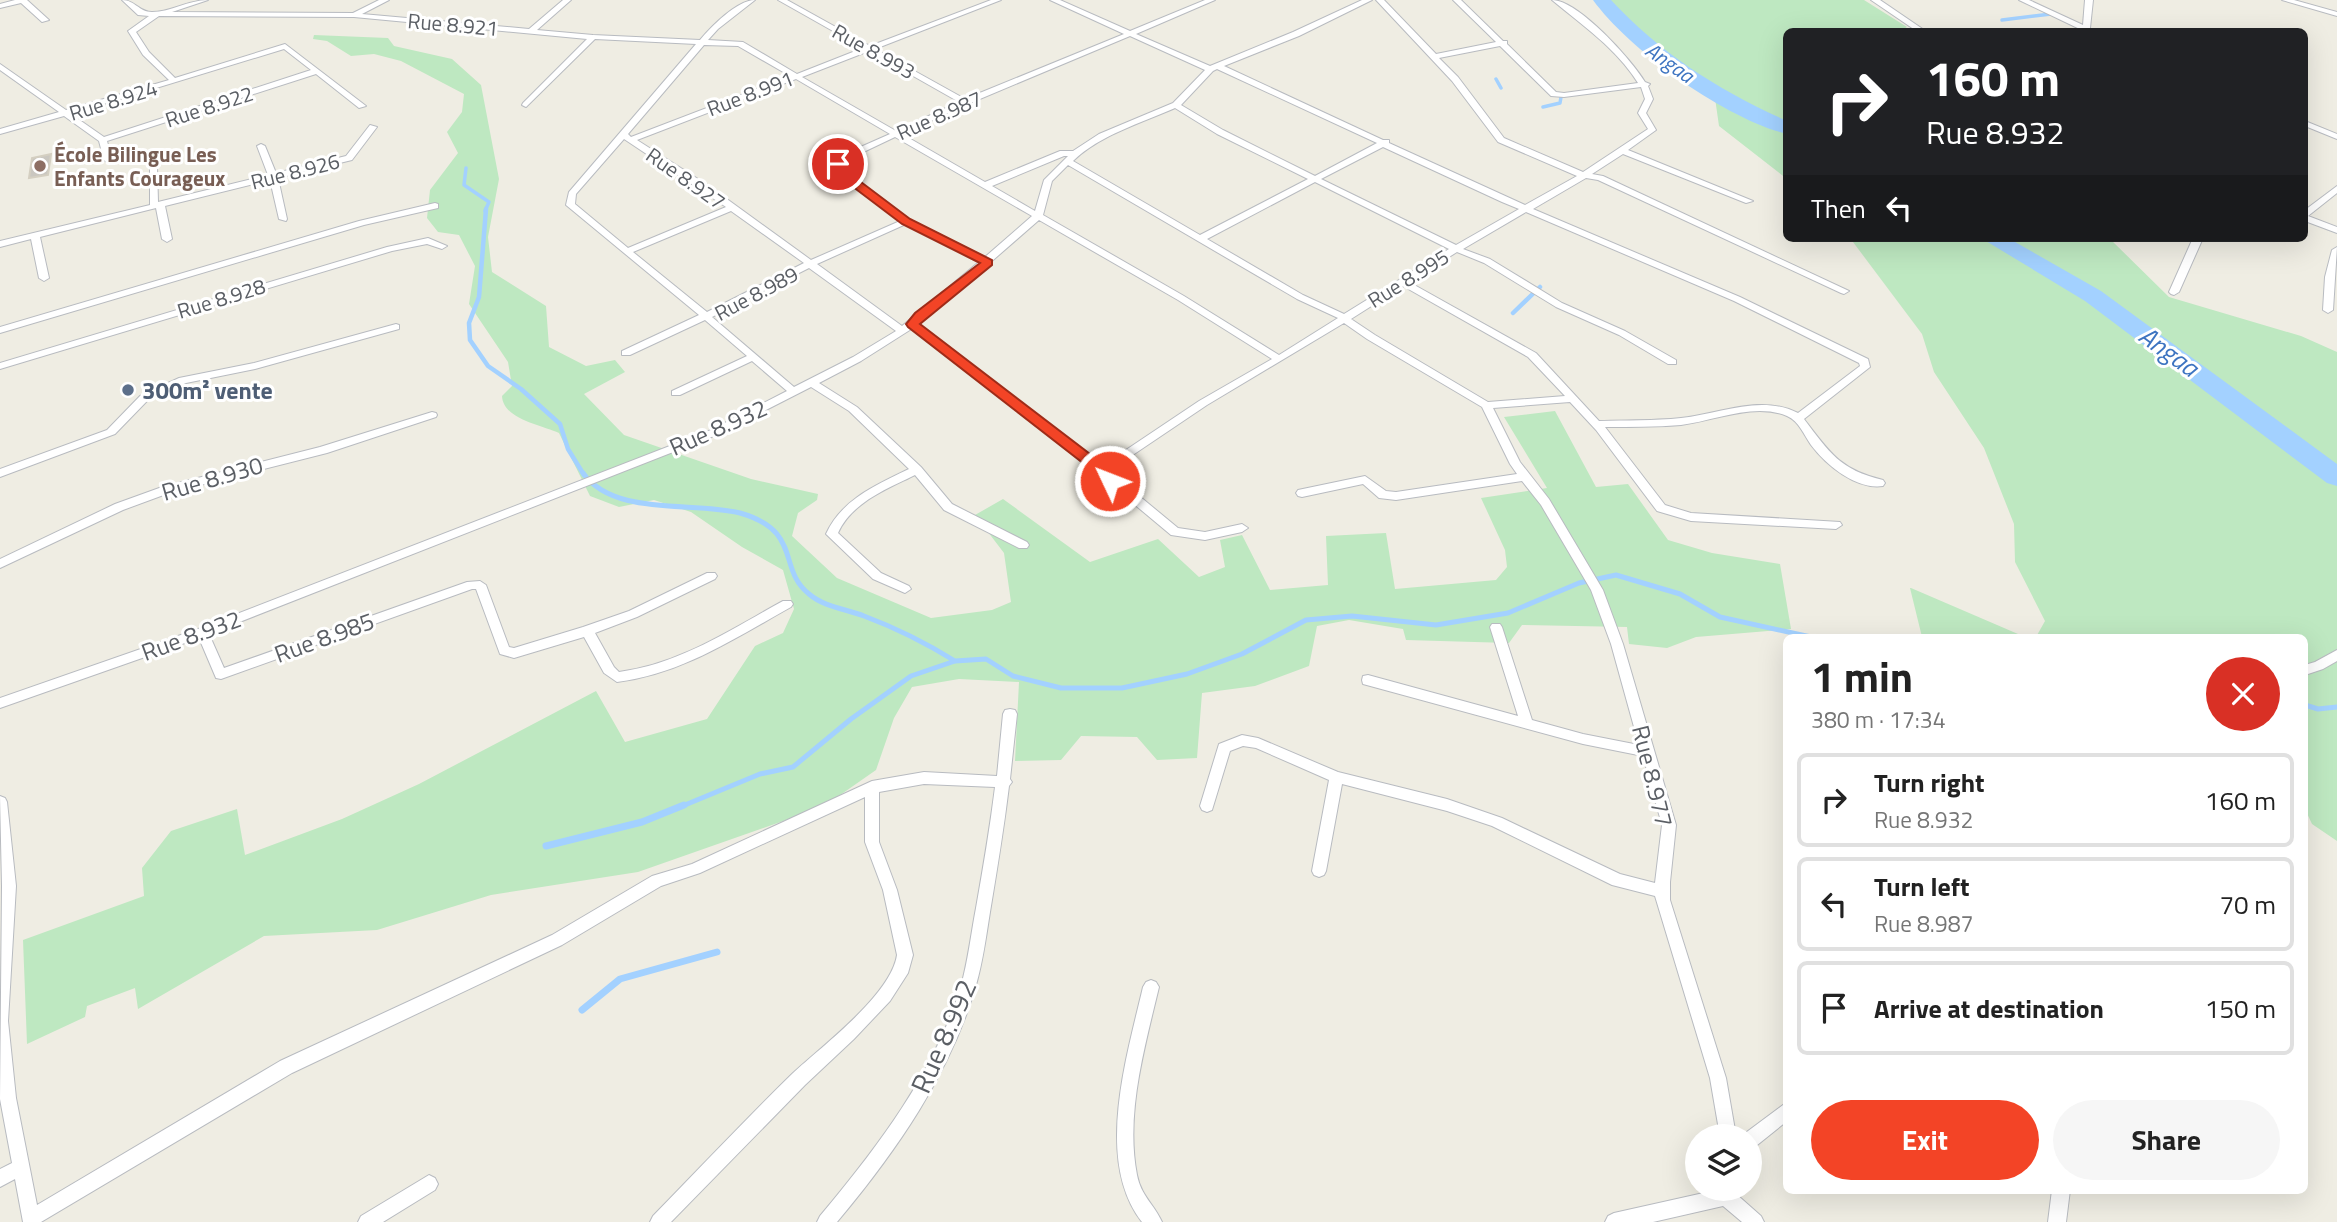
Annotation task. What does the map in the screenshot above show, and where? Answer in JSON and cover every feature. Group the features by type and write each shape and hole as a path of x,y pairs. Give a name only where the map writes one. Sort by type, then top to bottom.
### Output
{"street":[{"path":"0,6 22,0 46,20"},
{"name":"Rue 8.921","path":"127,0 141,13 155,15 354,15 593,37 701,43"},
{"path":"155,15 204,0"},
{"path":"354,15 385,0"},
{"path":"531,31 567,0"},
{"name":"Rue 8.927","path":"751,0 715,27 627,137 813,263 901,330"},
{"name":"Rue 8.993","path":"782,0 965,102"},
{"name":"Rue 8.991","path":"627,137 997,0"},
{"path":"1054,0 1386,142 1525,208 1737,299 1864,361 1866,367 1798,418"},
{"name":"Rue 8.987","path":"988,262 906,221 838,168 838,164 850,155 965,102 1211,0"},
{"path":"1038,216 1048,180 1055,170 1102,136 1176,105 1214,67 1296,34 1368,0"},
{"path":"1380,0 1455,79 1501,139 1583,175 1600,178 1844,291"},
{"path":"1457,0 1504,43 1530,72 1559,95 1646,84"},
{"path":"1455,249 1623,151 1652,130 1642,113 1649,99 1646,84 1585,21 1556,0"},
{"path":"1875,0 1918,28"},
{"path":"2023,0 2086,28"},
{"path":"2089,0 2090,28"},
{"path":"2286,0 2337,14"},
{"name":"Rue 8.924","path":"0,132 69,114 174,81 131,33 155,15"},
{"path":"526,105 593,37"},
{"path":"701,43 740,44 1181,298 1279,359"},
{"path":"1433,57 1504,43"},
{"path":"174,81 285,46 362,106"},
{"path":"0,66 103,140 108,160"},
{"name":"Rue 8.922","path":"103,140 317,71"},
{"name":"Rue 8.995","path":"1176,105 1230,137 1455,249"},
{"path":"2308,123 2337,137"},
{"name":"Rue 8.926","path":"0,244 349,158 373,127"},
{"path":"626,353 706,316 628,251 580,216 569,201 627,137"},
{"path":"1202,238 1386,142"},
{"path":"261,146 273,176 284,219"},
{"path":"1623,151 1749,201"},
{"path":"983,186 1063,153 1073,158 1300,297 1343,317 1371,337 1486,405 1523,477 1395,496 1383,495 1365,480 1302,494"},
{"path":"153,166 157,205 167,239"},
{"path":"2308,213 2337,188"},
{"path":"0,330 362,223 435,206"},
{"path":"628,251 730,208"},
{"name":"Rue 8.932","path":"0,703 202,632 492,516 565,491 715,432 857,359 913,324 919,316 988,262 1038,216"},
{"path":"2308,217 2337,230"},
{"name":"Rue 8.989","path":"794,392 751,358 706,316 906,221"},
{"path":"35,235 44,278"},
{"name":"Rue 8.928","path":"0,366 390,249 428,241 442,246"},
{"path":"2174,292 2196,242"},
{"path":"1455,249 1486,261 1559,305 1622,333 1672,362"},
{"name":"Rue 8.995","path":"1102,471 1203,402 1279,359 1455,249"},
{"path":"2328,310 2330,277 2337,250"},
{"path":"1402,282 1532,355 1597,424 1653,500 1669,513 1691,517 1836,525"},
{"path":"913,324 1102,471 1110,481 1175,532 1205,536 1242,528"},
{"path":"0,473 111,432 144,398 183,380 255,366 396,327"},
{"path":"676,393 751,358"},
{"path":"811,382 853,409 918,470 948,507 1023,545"},
{"path":"1486,405 1572,399"},
{"path":"1597,424 1682,421 1738,411 1772,409 1798,418 1815,443 1857,477 1879,483"},
{"name":"Rue 8.930","path":"0,564 119,507 166,490 323,450 432,415"},
{"path":"905,589 877,576 832,534 836,519 878,490 918,470"},
{"name":"Rue 8.977","path":"1523,477 1545,502 1585,568 1597,590 1617,644 1669,825 1670,846 1661,891 1718,1078 1726,1124"},
{"path":"710,576 633,614 587,631 609,670 617,677 628,676 681,660 788,604"},
{"name":"Rue 8.985","path":"202,632 221,674 471,585 480,585 482,589 504,651 514,653 587,631"},
{"path":"1496,627 1527,724"},
{"path":"2308,669 2337,655"},
{"path":"1368,680 1527,724 1648,752"},
{"name":"Rue 8.992","path":"825,1222 873,1164 914,1102 955,1023 974,963 1005,782 1010,715"},
{"path":"1207,806 1224,748 1242,740 1258,743 1336,776 1447,805 1497,822 1617,880 1661,891"},
{"path":"1320,872 1336,776"},
{"path":"0,802 9,886 0,1021 8,1098 31,1220 297,1061 557,940 657,881 695,869 872,787 924,778 1005,782"},
{"path":"659,1222 897,981 905,954 890,890 872,842 872,787"},
{"path":"1151,987 1136,1052 1126,1160 1131,1191 1140,1209 1153,1222"},
{"path":"1762,1130 1783,1113"},
{"path":"0,1178 20,1168"},
{"path":"367,1222 429,1184"},
{"path":"2057,1222 2060,1194"},
{"path":"1614,1222 1695,1201"},
{"path":"1734,1201 1755,1222"}],"green space":[{"path":"1602,0 1864,0 1907,27 1783,28 1783,176 1719,126 1714,91 1682,72 1627,27"},
{"path":"314,35 388,38 394,46 452,59 481,85 499,179 488,237 492,272 546,306 549,347 586,366 615,360 625,372 584,394 624,435 751,479 818,494 817,500 798,513 792,536 837,578 931,618 992,610 1011,602 1004,553 975,515 1003,499 1090,562 1158,539 1199,577 1225,567 1220,540 1242,535 1270,590 1328,585 1326,536 1386,533 1395,589 1496,580 1507,567 1505,550 1481,498 1547,488 1504,417 1555,411 1596,487 1628,484 1668,540 1712,553 1780,564 1791,629 1696,637 1667,648 1629,644 1627,627 1522,625 1509,643 1406,640 1403,629 1349,620 1317,626 1309,666 1255,686 1202,693 1197,758 1157,760 1137,737 1081,736 1061,760 1015,761 1019,682 959,679 912,687 894,718 876,770 823,807 638,872 491,895 377,930 264,936 138,1009 135,988 87,1006 85,1017 27,1044 23,940 144,896 142,868 171,831 237,809 245,855 342,819 419,784 596,691 625,742 707,719 755,646 783,633 794,609 783,570 742,547 691,512 654,500 619,507 590,496 559,433 524,420 509,410 502,396 512,386 508,362 469,304 475,266 459,235 438,232 427,218 430,190 458,153 447,132 462,112 464,94 401,61 374,54 351,56 327,41 313,39"},
{"path":"1853,242 2113,242 2169,297 2301,336 2337,352 2337,841 2312,824 2308,815 2308,634 2038,634 2045,621 2015,562 2014,524 1984,448 1934,372 1922,334"},
{"path":"1910,588 2018,634 1921,634"}],"building":[{"name":"École Bilingue Les Enfants Courageux","path":"51,154 48,175 29,178 32,158"}],"waterway":[{"name":"Angaa","path":"1602,0 1642,41 1664,59 1735,104 1783,126"},
{"path":"2002,20 2051,14"},
{"path":"1496,79 1501,88"},
{"path":"1543,107 1560,103 1561,97"},
{"path":"466,168 464,185 489,202 485,211"},
{"path":"486,209 479,297 469,323 470,340 488,366 521,389 560,424 568,449 584,475"},
{"name":"Angaa","path":"1999,242 2093,296 2337,477"},
{"path":"1513,313 1540,287"},
{"path":"583,473 597,487 634,502 721,510 740,513 760,521 781,540 799,584 809,594 828,605 888,626 955,661"},
{"path":"955,661 986,659 1013,676 1061,688 1122,688 1187,674 1242,654 1306,620 1352,616 1436,625 1508,613 1579,583 1616,575 1680,594 1720,617 1797,634"},
{"path":"680,807 760,774 793,767 851,719 911,676 955,661"},
{"path":"2308,706 2318,709 2337,707"},
{"path":"546,846 642,822 684,805"},
{"path":"582,1010 620,979 717,952"}],"place":[{"name":"École Bilingue Les Enfants Courageux","path":"40,166"},
{"name":"300m² vente","path":"128,390"}],"route":[{"path":"838,164 840,171 906,221 958,250 988,262 919,316 913,324 1017,408 1048,428 1102,471 1110,481"}]}
